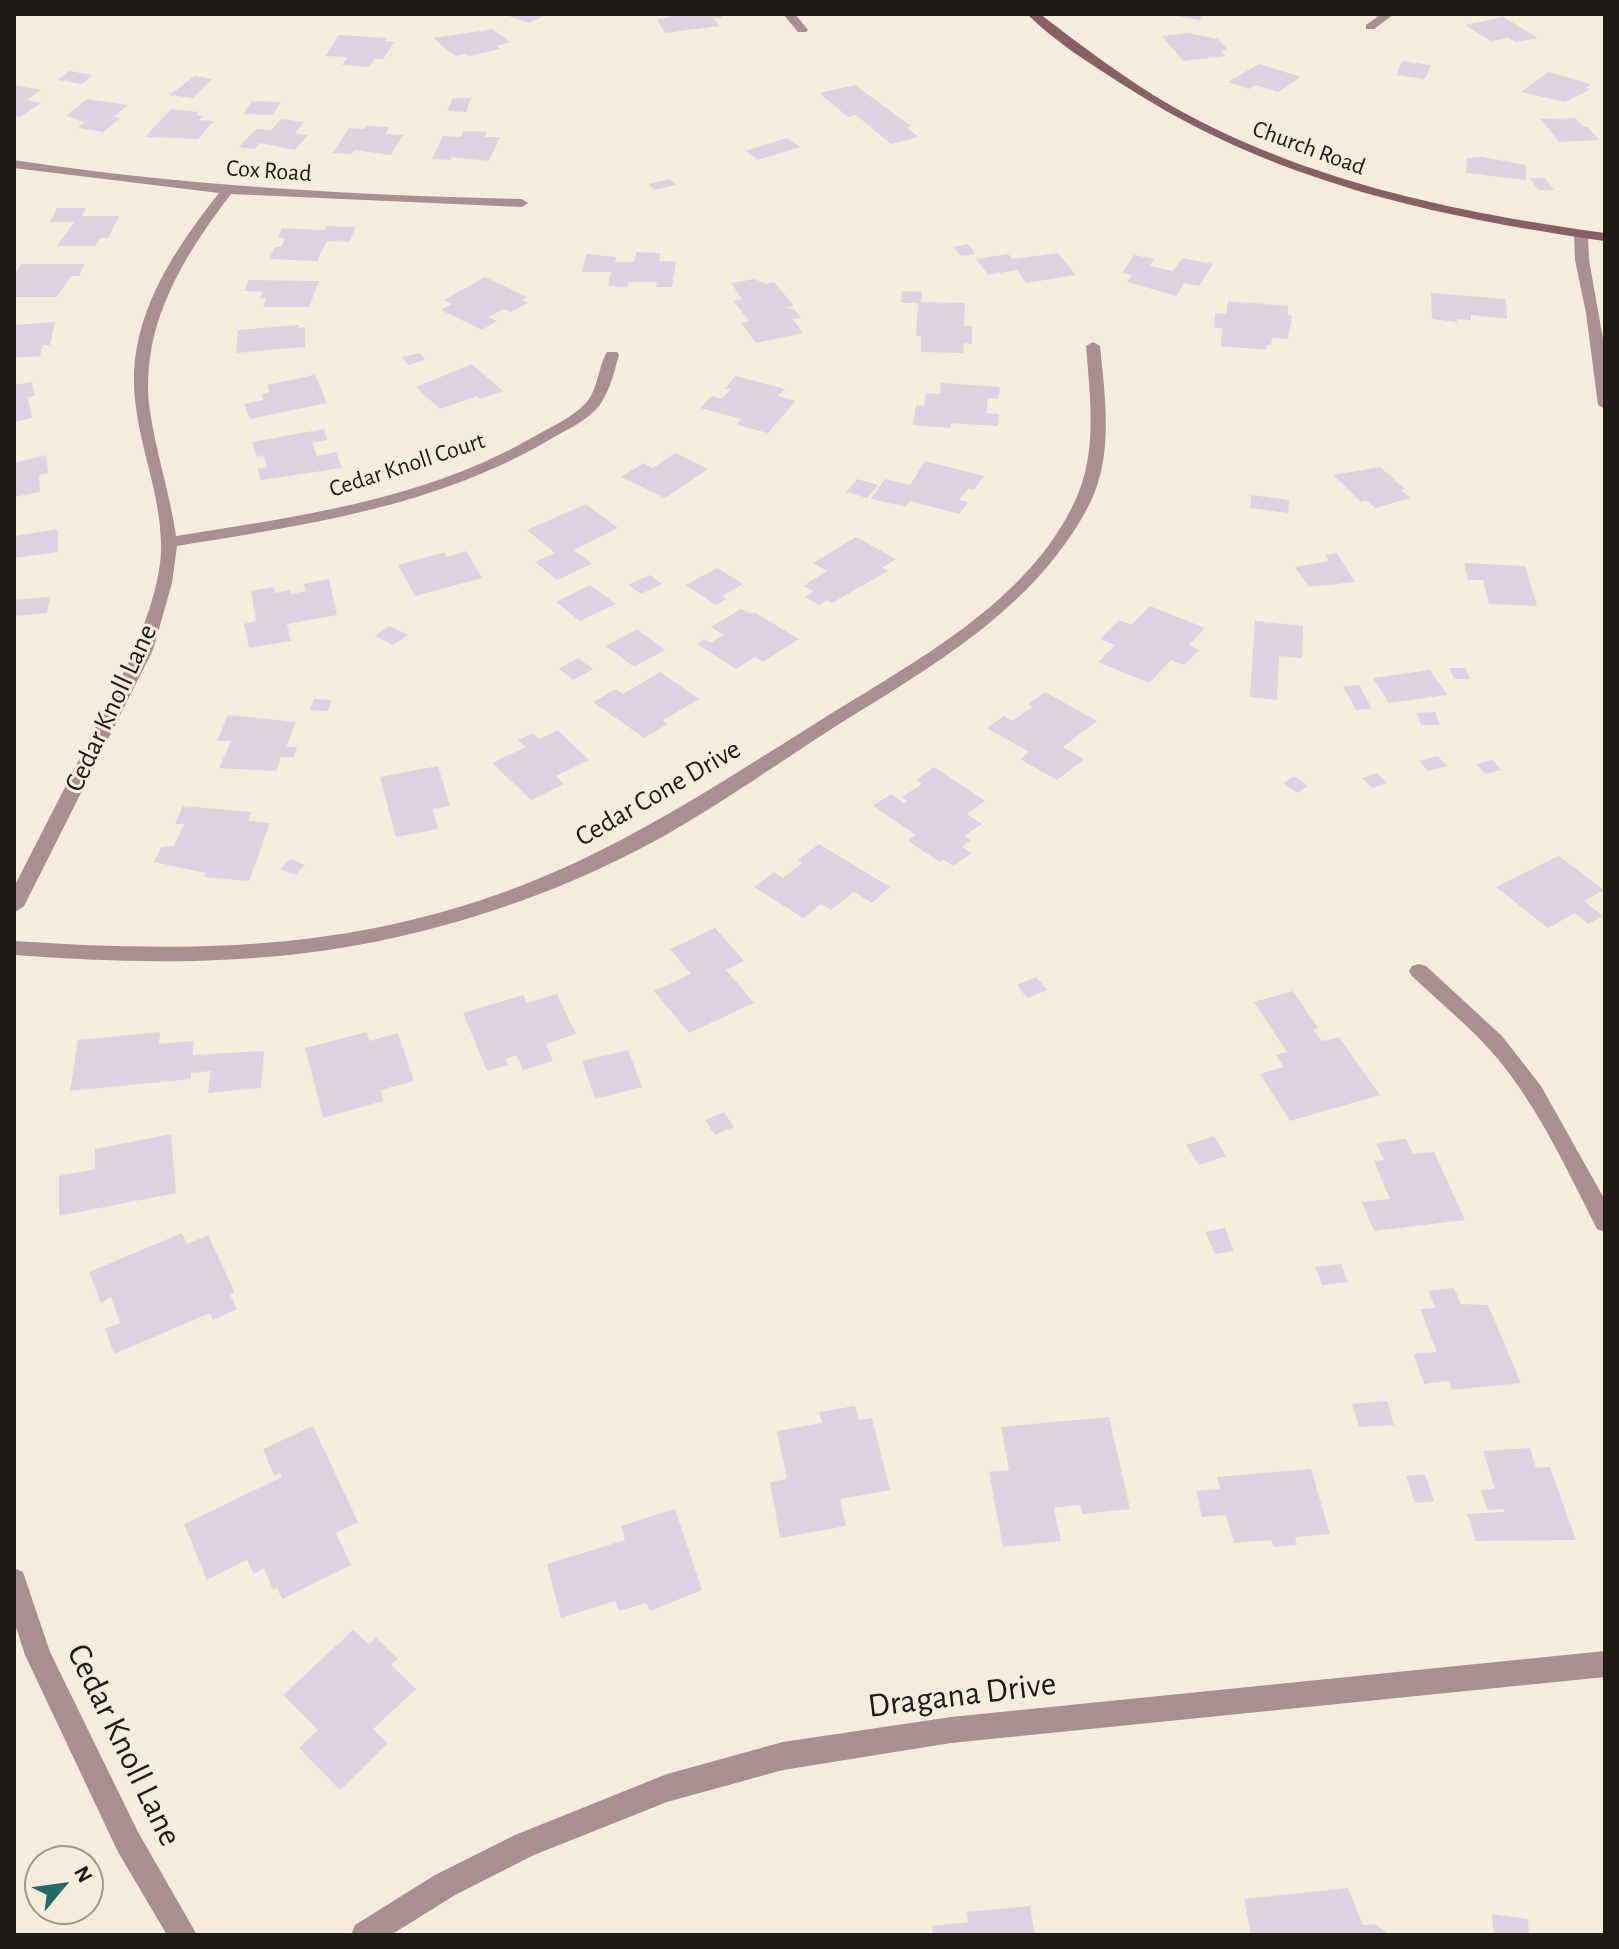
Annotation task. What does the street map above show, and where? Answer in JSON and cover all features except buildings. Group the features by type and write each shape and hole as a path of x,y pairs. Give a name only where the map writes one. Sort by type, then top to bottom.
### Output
{"main road":[{"name":"Church Road","path":"1033,14 1104,68 1165,108 1268,160 1372,195 1436,210 1605,237"}],"street":[{"path":"789,14 802,30"},
{"path":"1370,27 1388,14"},
{"name":"Cox Road","path":"14,164 125,181 227,191 311,197 522,203"},
{"name":"Cedar Knoll Lane","path":"14,906 144,650 169,563 169,542 142,403 143,347 156,299 171,269 189,238 227,191"},
{"path":"1581,234 1582,260 1593,313 1605,405"},
{"name":"Cedar Cone Drive","path":"14,948 150,956 250,953 373,934 442,919 509,898 606,859 655,833 924,661 1011,595 1046,561 1085,498 1097,444 1093,346"},
{"name":"Cedar Knoll Court","path":"169,542 331,515 389,501 482,469 537,442 585,411 596,400 612,355"},
{"path":"1419,971 1503,1051 1537,1096 1578,1164 1605,1223"},
{"name":"Cedar Knoll Lane","path":"14,1580 38,1655 128,1842 183,1935"},
{"name":"Dragana Drive","path":"365,1935 445,1885 525,1845 667,1788 783,1756 951,1730 1605,1664"}]}
